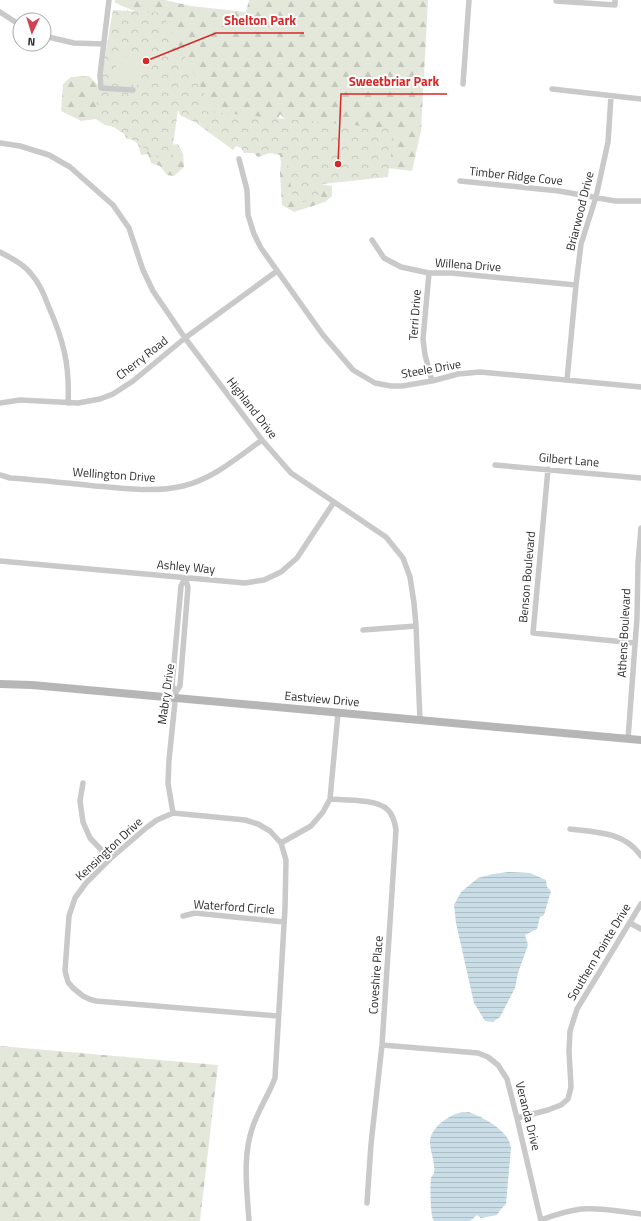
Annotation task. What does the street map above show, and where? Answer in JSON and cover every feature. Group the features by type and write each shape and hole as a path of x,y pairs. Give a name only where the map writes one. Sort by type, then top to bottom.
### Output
{"street":[{"path":"109,0 100,75 101,88 133,90"},
{"path":"463,84 469,0"},
{"path":"556,1 615,5 615,0"},
{"path":"0,12 12,20"},
{"path":"52,38 74,43 104,44"},
{"path":"552,89 641,99"},
{"name":"Briarwood Drive","path":"567,380 581,244 596,197 608,142 611,96"},
{"name":"Highland Drive","path":"0,143 20,146 49,155 70,167 113,205 129,228 143,270 153,291 185,338 262,440 291,473 386,537 403,558 410,577 416,626 420,720"},
{"name":"Steele Drive","path":"239,159 247,190 248,215 254,234 261,248 323,334 353,370 375,383 391,386 402,386 432,381 458,374 480,372 641,387"},
{"name":"Timber Ridge Cove","path":"460,181 559,191 615,201 641,201"},
{"name":"Willena Drive","path":"372,240 384,258 401,267 429,274 451,274 576,285"},
{"path":"0,252 20,263 32,274 41,287 63,343 67,360 69,382 68,403"},
{"name":"Cherry Road","path":"0,403 20,400 68,403 89,402 113,394 133,381 185,338 277,271"},
{"name":"Terri Drive","path":"429,274 422,339 424,355 432,381"},
{"name":"Wellington Drive","path":"0,475 10,478 156,490 184,486 201,479 219,470 262,440"},
{"name":"Gilbert Lane","path":"495,465 641,478"},
{"name":"Benson Boulevard","path":"548,469 533,633 635,643"},
{"name":"Ashley Way","path":"0,561 245,583 264,580 281,572 297,558 334,502"},
{"name":"Athens Boulevard","path":"628,739 638,618 638,563 641,528"},
{"name":"Mabry Drive","path":"173,813 168,783 176,695 172,685 181,586 185,578"},
{"path":"363,630 416,626"},
{"name":"Eastview Drive","path":"0,684 176,695 338,713 641,740"},
{"path":"282,843 311,826 323,812 330,799 338,713"},
{"path":"83,783 80,801 83,822 90,838 110,859"},
{"name":"Coveshire Place","path":"330,799 381,804 389,810 396,830 382,1045 366,1203"},
{"path":"173,813 245,820 258,824 282,843 286,860 275,1078 253,1125 248,1146 246,1175 248,1221"},
{"name":"Kensington Drive","path":"173,813 157,820 110,859 86,883 75,898 69,916 65,970 68,982 78,993 89,1000 278,1016"},
{"path":"570,830 597,832 611,835 624,840 636,849 641,856"},
{"name":"Southern Pointe Drive","path":"517,1118 548,1110 561,1105 568,1099 571,1087 569,1051 570,1031 577,1009 641,904"},
{"name":"Waterford Circle","path":"183,916 195,913 284,922"},
{"path":"630,923 641,929"},
{"name":"Veranda Drive","path":"382,1045 478,1053 488,1057 498,1065 507,1079 541,1220"},
{"path":"541,1220 562,1213 582,1209 641,1214"}],"green space":[{"path":"115,0 165,0 191,6 246,12 249,0 428,0 421,131 412,171 388,168 289,123 280,114 274,129 283,145 315,183 332,186 332,196 325,202 294,212 282,205 280,155 270,153 258,157 248,148 180,115 185,108 137,12 115,2"},
{"path":"127,9 129,11 162,13 213,111 190,110 395,129 388,177 322,184 321,199 294,203 285,153 244,153 241,148 236,146 233,150 195,122 180,115 178,110 170,166 95,114 113,10 127,11"},
{"path":"118,55 135,59 140,69 137,86 114,78"},
{"path":"89,76 101,88 170,145 178,144 183,154 184,167 174,176 167,175 160,166 151,163 148,154 141,155 137,140 126,139 124,129 105,125 96,119 81,121 61,111 63,84 71,77"},
{"path":"0,1046 218,1065 200,1221 0,1221"}],"water":[{"path":"509,872 530,873 546,880 547,887 551,891 544,915 540,917 537,929 525,935 528,945 518,973 515,988 500,1017 493,1022 485,1021 474,1003 456,923 454,905 461,892 478,878"},
{"path":"468,1112 485,1119 496,1126 509,1141 511,1148 506,1204 497,1215 481,1218 477,1215 470,1221 434,1221 430,1187 431,1178 434,1174 434,1162 430,1146 431,1137 436,1128 449,1117"}],"place":[{"name":"Shelton Park","path":"146,61"},
{"name":"Sweetbriar Park","path":"338,164"}]}
